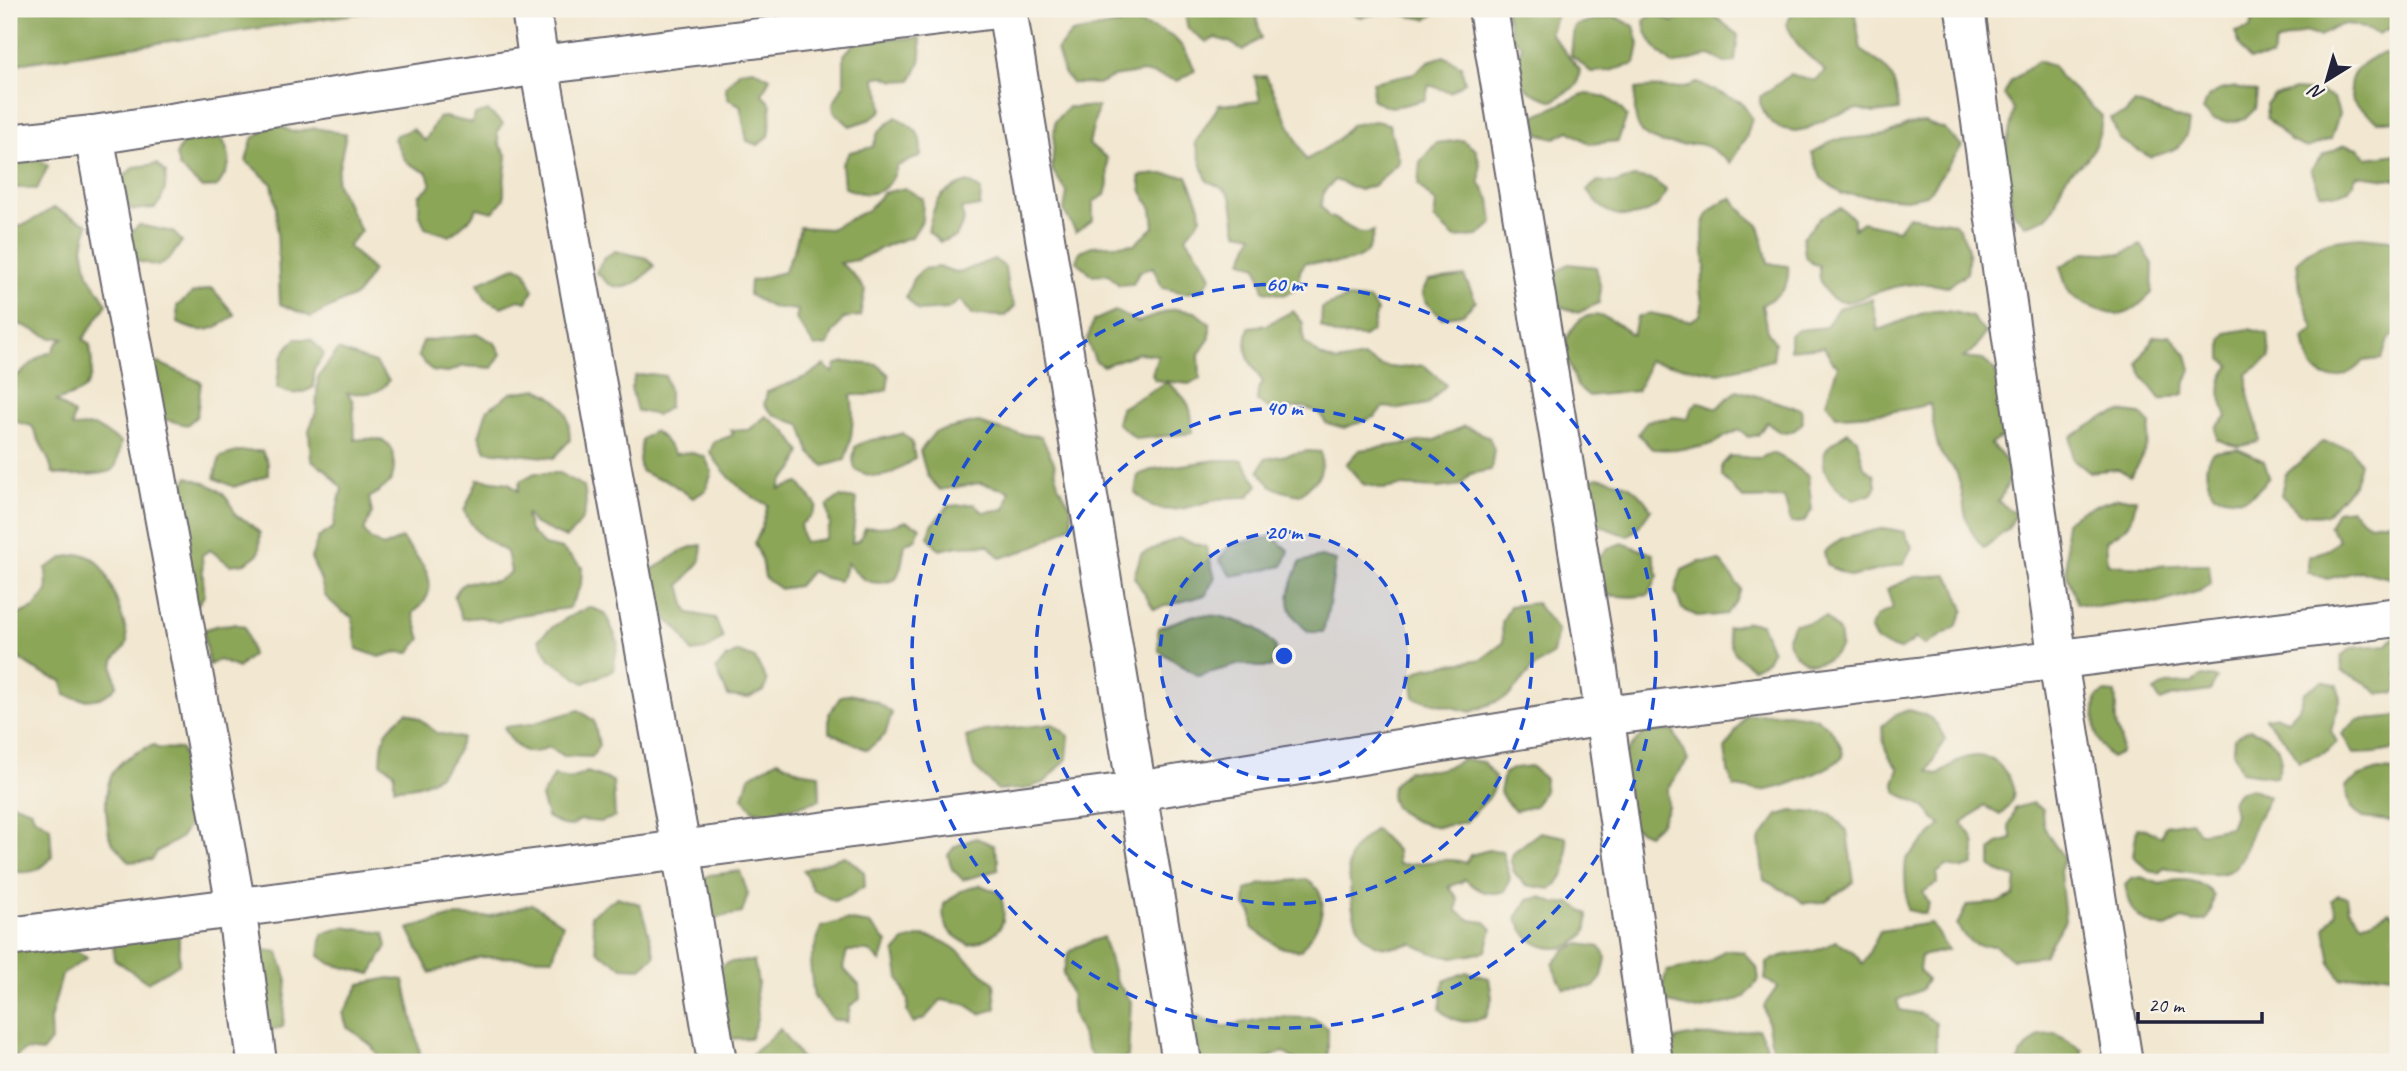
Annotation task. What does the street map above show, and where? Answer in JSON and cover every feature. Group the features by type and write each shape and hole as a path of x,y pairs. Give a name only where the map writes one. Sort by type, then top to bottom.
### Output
{"street":[{"path":"531,9 538,65 681,849 717,1062"},
{"path":"9,144 94,135 538,65 997,9"},
{"path":"1007,9 1182,1062"},
{"path":"1488,9 1604,716 1653,1062"},
{"path":"1965,9 2058,661 2123,1062"},
{"path":"94,135 236,906 257,1062"},
{"path":"9,937 1137,791 1604,716 2398,617"}],"green space":[{"path":"9,9 389,9 9,65"},
{"path":"1186,9 1255,9 1261,38 1243,50 1215,38 1207,42 1188,29"},
{"path":"1351,9 1436,9 1438,12 1427,19 1386,12 1361,17 1351,14"},
{"path":"1505,9 1557,9 1550,33 1580,70 1577,85 1554,101 1537,96 1528,89 1514,65 1522,46 1512,37"},
{"path":"1706,9 1738,35 1735,62 1726,63 1710,55 1673,65 1654,46 1644,21 1654,13 1673,22 1686,11"},
{"path":"1795,9 1854,9 1861,50 1890,74 1899,110 1874,113 1858,109 1795,131 1779,128 1767,118 1760,97 1790,74 1815,81 1825,71 1799,47 1786,24"},
{"path":"2257,9 2395,9 2397,25 2379,34 2349,24 2337,27 2320,37 2304,32 2276,43 2271,58 2249,60 2235,32 2250,28"},
{"path":"1614,16 1634,26 1639,44 1635,64 1609,71 1591,72 1571,55 1574,27"},
{"path":"1133,22 1172,36 1184,48 1195,70 1178,81 1144,72 1113,77 1098,84 1072,83 1064,73 1057,50 1072,33"},
{"path":"920,38 920,60 911,80 895,81 883,76 874,78 881,95 882,110 871,119 850,126 834,112 833,104 844,84 844,55 858,39"},
{"path":"2385,53 2395,59 2398,72 2398,121 2377,121 2353,102 2351,92 2351,80 2358,68 2368,60"},
{"path":"1444,56 1461,66 1465,82 1450,92 1429,85 1425,100 1392,107 1372,99 1373,82 1414,73 1429,61"},
{"path":"2038,61 2053,66 2061,78 2102,116 2092,151 2062,184 2052,211 2038,221 2025,225 2013,212 2004,158 2014,109 2004,95 2011,81"},
{"path":"753,69 770,78 762,94 771,104 770,132 758,145 747,141 740,105 728,99 725,87 740,71"},
{"path":"1266,76 1306,160 1335,142 1351,125 1375,121 1389,124 1399,162 1375,185 1360,190 1335,180 1324,191 1321,206 1328,216 1362,233 1374,231 1370,245 1362,256 1349,261 1306,262 1300,271 1300,288 1283,295 1264,291 1257,266 1242,261 1253,235 1237,232 1229,195 1207,181 1195,143 1219,105 1260,101 1255,77"},
{"path":"1697,83 1741,102 1752,118 1746,138 1730,163 1707,146 1656,141 1647,137 1637,123 1636,89 1675,88"},
{"path":"2236,87 2257,92 2255,109 2245,119 2229,122 2212,119 2203,110 2208,97 2220,90"},
{"path":"2295,90 2319,92 2334,98 2339,114 2331,139 2307,148 2290,141 2267,118 2266,104 2274,96"},
{"path":"1583,94 1608,99 1627,116 1618,141 1590,144 1569,131 1555,138 1539,134 1534,116"},
{"path":"2135,103 2189,122 2185,138 2172,150 2150,157 2119,139 2111,118 2125,114"},
{"path":"1068,107 1098,107 1089,144 1107,158 1108,184 1105,195 1093,202 1093,220 1076,232 1064,211 1067,192 1052,170 1055,121"},
{"path":"488,111 503,124 497,132 499,144 507,156 504,199 493,212 477,208 471,218 450,236 425,228 419,213 419,196 431,185 427,173 406,162 394,139 396,135 413,129 425,141 438,118 472,123 475,115"},
{"path":"896,117 917,132 921,156 897,166 889,183 877,192 861,193 844,187 842,164 850,152 873,147 878,132"},
{"path":"1924,122 1944,129 1962,146 1927,195 1906,199 1842,194 1821,178 1812,153 1834,140 1886,135 1907,125"},
{"path":"275,123 292,132 316,128 346,134 336,182 361,231 348,246 373,271 357,295 311,317 280,304 276,205 272,184 246,161 252,139"},
{"path":"202,132 220,135 228,150 228,167 217,187 202,188 179,167 176,155 182,143"},
{"path":"1462,140 1476,150 1480,165 1480,184 1490,199 1493,223 1478,236 1455,238 1434,219 1436,203 1418,185 1420,162 1436,143"},
{"path":"2344,145 2358,148 2367,158 2398,154 2398,180 2357,175 2349,190 2338,194 2320,193 2311,169 2323,155"},
{"path":"9,151 32,154 48,166 37,189 9,187"},
{"path":"157,164 166,173 161,200 155,208 133,210 120,199 121,179 134,167"},
{"path":"1139,176 1187,176 1200,206 1201,218 1186,237 1211,277 1202,290 1185,293 1162,288 1153,267 1139,272 1133,284 1119,285 1108,274 1092,275 1076,261 1080,251 1092,246 1135,244 1154,227 1152,209 1142,192"},
{"path":"1633,177 1653,180 1666,190 1658,204 1644,213 1628,216 1611,213 1603,209 1587,190 1598,181 1616,183"},
{"path":"968,182 981,190 980,206 961,209 964,220 956,237 940,242 928,231 936,205 950,189"},
{"path":"905,188 923,199 922,221 912,237 857,260 840,263 865,290 860,316 844,318 828,345 815,347 796,319 798,310 771,307 749,295 750,281 784,272 800,227 830,229 868,210 883,193"},
{"path":"1732,198 1745,214 1759,225 1768,263 1788,266 1783,290 1762,305 1767,330 1775,343 1773,360 1719,373 1648,361 1637,391 1589,396 1577,386 1563,346 1575,325 1586,317 1600,316 1633,335 1637,318 1650,313 1690,321 1700,315 1700,285 1705,270 1703,235 1706,217 1720,203"},
{"path":"54,208 88,224 83,247 88,274 107,304 83,339 90,345 92,369 87,385 83,390 56,401 74,414 72,427 94,426 121,442 116,466 104,473 53,473 32,426 9,420 9,379 40,357 52,352 64,338 51,338 9,322 9,229 26,224"},
{"path":"1840,208 1854,218 1854,229 1862,222 1898,230 1908,216 1955,223 1967,246 1967,273 1947,287 1908,284 1850,302 1837,301 1824,289 1819,265 1813,264 1805,256 1803,237 1822,216"},
{"path":"139,225 173,232 182,241 171,257 158,266 132,260 125,238"},
{"path":"2361,237 2398,241 2398,332 2388,340 2382,359 2363,361 2347,374 2327,377 2315,370 2307,355 2304,338 2314,329 2300,289 2297,261 2326,242"},
{"path":"2141,245 2153,264 2152,293 2133,310 2120,314 2105,312 2070,293 2060,267 2085,252 2122,254"},
{"path":"615,251 647,258 654,266 629,286 616,287 596,272 604,258"},
{"path":"994,259 1005,267 1008,291 1015,306 1005,316 973,315 960,300 948,309 918,311 906,297 913,279 923,269 940,267 959,273"},
{"path":"1568,264 1596,267 1601,289 1599,303 1578,313 1554,304 1551,276"},
{"path":"517,266 526,272 533,290 527,302 519,300 502,307 486,300 478,283"},
{"path":"1464,276 1476,301 1463,314 1442,318 1426,303 1422,292 1428,281"},
{"path":"212,288 235,315 207,330 178,323 177,306 193,293"},
{"path":"1347,298 1370,300 1377,311 1372,331 1364,337 1336,335 1321,327 1322,308"},
{"path":"1872,299 1878,330 1919,315 1944,311 1972,317 1985,333 1975,349 1963,358 1983,360 1994,369 2010,414 2004,436 1990,444 2004,458 2010,470 2008,484 1998,501 2016,514 2008,529 1984,548 1970,529 1957,474 1940,452 1930,404 1884,413 1836,416 1826,402 1838,365 1833,362 1824,347 1790,350 1790,335 1798,330 1826,327 1838,308"},
{"path":"1174,309 1195,312 1210,324 1210,338 1199,354 1200,379 1189,384 1155,380 1152,374 1158,355 1138,353 1103,366 1095,360 1087,341 1093,321 1115,311 1138,322"},
{"path":"1293,311 1303,323 1304,342 1321,356 1337,362 1363,357 1381,366 1399,368 1424,365 1446,385 1428,404 1399,409 1384,407 1374,417 1344,428 1326,423 1319,413 1304,407 1272,410 1257,401 1258,390 1263,382 1248,356 1247,336 1249,327 1266,325"},
{"path":"2249,329 2268,334 2270,358 2247,374 2249,398 2259,440 2238,446 2217,439 2216,427 2227,417 2220,391 2222,378 2230,366 2222,359 2222,340 2226,333"},
{"path":"478,334 495,343 501,354 492,368 463,366 446,373 432,371 418,356 423,341"},
{"path":"2170,335 2187,355 2191,369 2184,394 2161,400 2143,377 2138,364 2154,337"},
{"path":"296,339 311,339 324,354 314,370 314,387 291,393 277,388 283,355"},
{"path":"338,350 375,363 389,380 376,392 347,393 353,401 355,440 382,441 388,444 394,454 391,480 369,498 372,513 364,531 370,539 384,547 401,538 417,556 428,575 428,593 413,613 421,639 409,653 397,652 379,657 357,649 352,617 325,596 311,558 318,538 333,528 342,488 326,470 311,460 309,430 316,412 318,377"},
{"path":"846,362 878,365 889,375 887,390 870,395 851,395 852,428 845,460 824,466 810,453 801,425 774,415 764,405 767,392 808,376 824,365 833,373 836,364"},
{"path":"159,363 201,382 197,416 187,425 158,418 147,368"},
{"path":"635,376 665,376 669,390 669,407 657,415 637,411 631,388"},
{"path":"1167,382 1188,404 1192,433 1136,439 1117,423 1121,408"},
{"path":"538,389 564,408 570,440 554,458 486,451 479,436 487,410 511,393"},
{"path":"1737,390 1801,409 1803,422 1794,431 1785,433 1776,430 1767,422 1758,435 1748,437 1740,430 1709,445 1681,449 1652,449 1638,434 1647,421 1675,417 1688,419 1691,409 1699,402 1717,408"},
{"path":"2124,412 2140,414 2150,424 2142,458 2130,476 2118,469 2089,472 2072,458 2071,437 2104,417"},
{"path":"766,416 787,432 801,452 794,469 782,481 779,489 799,483 817,506 812,515 800,525 804,542 825,539 830,525 827,506 839,497 857,499 852,543 860,540 865,528 890,526 906,521 920,527 916,539 905,544 896,579 874,583 863,578 847,563 839,581 811,571 798,586 780,589 765,578 761,558 754,543 768,505 735,483 710,452 714,442 733,435 731,430 749,430"},
{"path":"977,422 1009,432 1041,436 1054,462 1058,485 1071,506 1072,524 1038,545 1000,558 988,545 940,550 928,537 932,525 948,506 974,504 983,512 1005,509 1010,491 980,483 940,490 927,476 920,451 935,432"},
{"path":"1464,426 1489,437 1494,450 1491,470 1470,474 1461,485 1438,488 1400,486 1384,489 1363,484 1346,464 1359,450 1435,440"},
{"path":"654,431 675,454 690,452 705,457 712,472 706,490 693,498 666,480 641,471 639,460 642,439"},
{"path":"1848,432 1857,439 1864,467 1874,475 1876,486 1872,494 1854,500 1842,493 1832,482 1824,463 1828,448"},
{"path":"902,433 912,442 915,458 886,475 872,476 855,469 855,447 866,441"},
{"path":"2322,442 2350,448 2360,463 2354,484 2326,515 2300,514 2281,495 2285,475"},
{"path":"2238,449 2264,461 2269,477 2257,491 2245,498 2215,495 2209,484 2207,462 2213,452"},
{"path":"240,451 262,451 268,463 268,475 234,487 214,478 220,457"},
{"path":"1308,451 1321,452 1321,468 1318,478 1300,495 1276,489 1259,471 1265,459"},
{"path":"1771,453 1808,476 1812,510 1804,522 1791,523 1784,498 1743,499 1722,476 1722,465 1730,456 1760,458"},
{"path":"1217,460 1242,460 1258,485 1248,497 1223,498 1170,510 1151,506 1135,493 1138,475 1154,469"},
{"path":"535,473 560,473 584,487 584,516 566,538 533,523 527,514 526,516 530,531 544,545 562,549 582,567 581,585 569,608 513,616 498,622 480,617 462,619 454,597 458,589 467,582 496,581 511,572 507,552 482,536 464,511 478,479 509,483 518,491 520,481"},
{"path":"188,477 218,490 228,500 236,516 247,521 260,533 259,553 246,563 230,565 210,550 202,555 204,596 195,608 167,510"},
{"path":"1597,477 1628,485 1651,509 1637,529 1628,536 1599,524 1588,513 1588,481"},
{"path":"2117,498 2136,498 2131,520 2120,532 2106,541 2108,564 2209,564 2211,584 2200,591 2156,604 2126,602 2097,607 2077,603 2067,574 2065,522 2083,510"},
{"path":"2351,509 2369,524 2398,520 2398,580 2360,571 2327,579 2308,572 2308,557 2329,549 2339,540 2329,527 2337,511"},
{"path":"1885,528 1904,532 1912,547 1903,564 1851,577 1827,565 1824,552 1842,538"},
{"path":"1273,537 1289,551 1283,566 1232,576 1219,560 1231,545"},
{"path":"1178,538 1206,547 1215,577 1206,595 1154,609 1134,577 1141,554"},
{"path":"1622,543 1653,554 1658,576 1649,595 1603,595 1596,560 1608,548"},
{"path":"702,545 700,562 680,585 689,613 715,618 723,638 706,650 692,652 678,629 658,612 646,593 649,571 681,551"},
{"path":"82,554 94,559 103,569 127,636 125,647 114,662 117,685 106,695 93,699 65,695 62,681 34,669 9,649 9,626 15,616 34,608 47,591 46,568 65,557"},
{"path":"1321,557 1336,561 1323,632 1309,632 1290,608 1290,592 1300,562"},
{"path":"1720,561 1741,589 1737,600 1726,614 1699,617 1682,609 1675,591 1682,570 1699,562"},
{"path":"1947,575 1955,586 1964,610 1956,627 1925,645 1914,638 1899,650 1877,642 1870,628 1877,616 1893,608 1887,589 1914,577"},
{"path":"1536,603 1558,631 1553,654 1532,669 1508,697 1471,712 1414,698 1411,675 1425,668 1482,659 1503,643 1502,622 1510,606"},
{"path":"589,607 605,613 618,642 613,671 584,683 550,659 539,639 556,624"},
{"path":"1194,615 1220,616 1257,628 1276,647 1272,667 1241,664 1198,676 1159,651 1158,628"},
{"path":"1826,617 1839,632 1841,646 1827,660 1819,663 1803,660 1796,655 1787,637 1794,624"},
{"path":"1746,622 1761,624 1772,651 1767,661 1753,668 1734,652 1727,628"},
{"path":"235,624 245,627 252,655 238,668 219,660 209,665 203,630"},
{"path":"2396,635 2398,689 2395,693 2379,694 2366,683 2342,671 2341,656 2351,648 2387,645"},
{"path":"738,652 755,658 767,681 764,691 748,698 728,696 716,669 726,658"},
{"path":"2202,676 2217,678 2210,691 2170,697 2161,701 2154,691 2166,684 2192,683"},
{"path":"2322,681 2338,685 2340,700 2331,731 2337,742 2327,752 2299,762 2290,746 2265,718 2277,716 2288,720 2299,708 2304,693"},
{"path":"2105,692 2115,693 2116,723 2121,743 2121,753 2111,758 2100,744 2094,723 2096,698"},
{"path":"854,694 877,702 892,713 885,735 867,750 829,732 829,714 841,696"},
{"path":"579,710 594,721 599,745 592,757 564,756 548,747 527,752 517,746 504,727 531,724"},
{"path":"1908,710 1931,719 1945,739 1928,771 1939,775 1962,759 1972,756 1986,757 2002,768 2011,780 2014,792 2010,804 2000,815 1984,806 1962,824 1974,842 1973,865 1963,869 1947,866 1937,873 1937,884 1923,892 1929,904 1925,914 1907,910 1906,859 1941,825 1921,805 1897,793 1894,782 1899,769 1884,745 1882,733 1882,726 1895,715"},
{"path":"407,712 437,733 462,738 452,760 437,776 418,785 394,788 394,772 381,763 383,745 386,733"},
{"path":"1788,713 1814,718 1827,726 1838,740 1843,757 1818,772 1775,788 1759,791 1734,787 1728,771 1725,749 1746,715"},
{"path":"2398,716 2398,749 2353,754 2342,734 2357,720"},
{"path":"1053,724 1069,736 1067,759 1045,782 1025,789 998,790 974,767 966,737 984,731"},
{"path":"2250,729 2266,737 2277,747 2281,760 2276,777 2241,772 2233,751 2234,738"},
{"path":"1673,730 1688,760 1667,789 1668,807 1660,824 1648,834 1632,827 1622,758 1644,732"},
{"path":"154,745 157,748 181,749 192,782 196,816 180,838 157,852 152,860 129,862 110,839 106,804 109,781 120,763 140,750"},
{"path":"1463,759 1483,762 1495,777 1489,797 1466,822 1434,826 1418,822 1397,808 1391,794 1393,786 1408,770 1437,769"},
{"path":"778,760 799,771 819,774 820,800 771,814 753,810 743,797 749,777"},
{"path":"1531,766 1545,779 1544,791 1535,806 1515,811 1500,792 1504,773"},
{"path":"2378,770 2398,773 2398,822 2362,818 2351,808 2345,787 2358,777"},
{"path":"587,772 613,781 615,817 600,822 580,820 572,826 562,825 547,817 541,797 554,776 571,779"},
{"path":"2251,788 2269,797 2240,861 2229,872 2210,874 2165,867 2159,873 2150,871 2133,856 2137,828 2146,829 2161,837 2165,825 2191,821 2199,833 2230,827 2235,814 2232,801 2238,792"},
{"path":"9,802 31,810 34,817 50,827 52,857 38,869 28,872 9,871"},
{"path":"2032,803 2043,809 2045,828 2064,858 2060,871 2065,920 2043,956 2012,959 1995,946 1972,943 1957,925 1967,905 1997,903 2014,895 2016,878 1991,866 1991,851 1998,843 2012,839 2009,826 2015,808"},
{"path":"1792,811 1831,814 1847,831 1854,882 1824,902 1803,903 1764,880 1759,840 1778,815"},
{"path":"1375,829 1397,851 1398,864 1442,860 1466,863 1470,855 1489,850 1502,851 1510,878 1505,891 1483,891 1464,879 1449,886 1458,899 1457,911 1470,920 1485,922 1492,929 1486,951 1448,957 1431,953 1412,943 1395,947 1382,946 1363,935 1351,899 1348,863 1354,849"},
{"path":"1540,832 1566,837 1567,860 1564,873 1550,889 1525,885 1514,872 1510,859 1515,851"},
{"path":"976,838 993,845 998,870 963,880 952,869 948,855 955,846"},
{"path":"845,856 864,872 865,886 834,901 813,890 803,870"},
{"path":"740,871 748,894 742,913 706,922 695,887 709,875"},
{"path":"2141,877 2160,884 2175,880 2197,882 2214,896 2206,920 2194,922 2182,919 2164,928 2141,919 2130,903 2125,885 2131,879"},
{"path":"1306,879 1317,889 1321,898 1318,922 1300,951 1279,947 1252,928 1252,913 1245,906 1246,890 1262,884"},
{"path":"980,885 1000,893 1003,921 1000,928 988,938 969,945 948,929 944,919 944,904 961,891"},
{"path":"2338,895 2347,897 2349,908 2363,923 2390,911 2398,919 2398,976 2377,973 2341,979 2331,964 2325,929 2336,912 2332,900"},
{"path":"617,897 640,904 655,956 641,968 622,967 597,951 591,915"},
{"path":"1541,897 1555,904 1571,903 1588,914 1587,929 1581,938 1567,946 1550,948 1528,937 1516,918 1528,900"},
{"path":"532,904 563,924 553,958 481,957 430,973 408,929 453,916 488,917"},
{"path":"846,920 870,924 887,942 881,962 869,951 847,951 843,968 859,985 860,999 850,1006 847,1022 832,1019 815,997 814,1000 810,963 821,927"},
{"path":"1931,923 1948,950 1921,956 1919,970 1927,980 1921,990 1897,1000 1900,1010 1922,1014 1936,1023 1936,1060 1916,1061 1897,1053 1889,1062 1865,1062 1814,1055 1803,1062 1787,1062 1773,1050 1764,1006 1777,987 1765,979 1767,963 1784,955 1816,950 1836,941 1852,951 1863,964 1880,931"},
{"path":"343,927 384,933 387,946 371,974 331,964 319,956 322,934"},
{"path":"179,934 179,964 147,982 114,959 113,935"},
{"path":"922,936 953,947 994,983 996,1009 980,1014 965,1004 941,1000 925,1018 913,1023 907,1012 908,1001 899,978 895,953 904,941"},
{"path":"1103,937 1116,981 1131,1001 1128,1057 1097,1062 1087,1048 1073,1015 1071,994 1063,973 1069,953 1076,947"},
{"path":"9,944 73,948 87,958 62,975 50,1020 51,1041 42,1052 25,1050 9,1062"},
{"path":"1580,944 1600,947 1606,958 1602,977 1594,987 1564,989 1553,964 1565,950"},
{"path":"257,950 278,952 287,980 283,1027 263,1032 235,1001 228,988 232,970"},
{"path":"1725,950 1743,952 1757,967 1759,979 1745,997 1697,1010 1664,1002 1662,987 1667,971 1707,963"},
{"path":"754,961 758,983 758,1016 751,1038 726,1039 713,969 730,962"},
{"path":"1466,972 1489,978 1492,998 1486,1017 1473,1021 1456,1020 1440,1009 1444,981"},
{"path":"390,978 404,980 422,1062 382,1062 371,1045 347,1027 343,1014 360,984"},
{"path":"1189,1016 1199,1016 1221,1027 1271,1017 1313,1018 1328,1028 1328,1056 1317,1062 1299,1061 1283,1052 1258,1062 1167,1062"},
{"path":"780,1029 804,1062 751,1062 751,1055"},
{"path":"1758,1029 1766,1043 1765,1062 1669,1062 1668,1058 1676,1039"},
{"path":"2057,1034 2082,1050 2081,1062 2018,1062 2021,1053 2040,1035"},
{"path":"980,1057 1024,1059 1036,1062 969,1062"}]}
